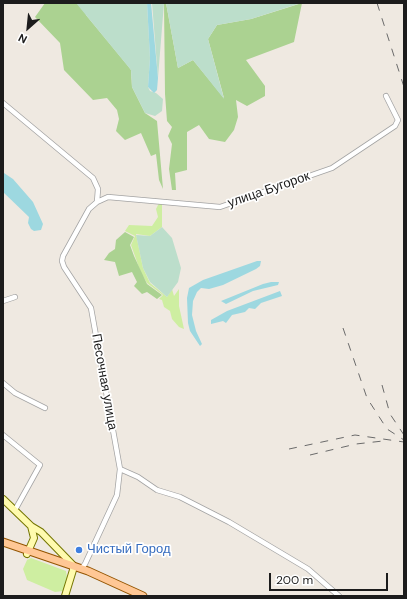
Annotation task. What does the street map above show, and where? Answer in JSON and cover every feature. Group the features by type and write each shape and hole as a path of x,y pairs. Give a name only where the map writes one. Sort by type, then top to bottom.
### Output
{"main road":[{"path":"3,498 31,526 41,532 73,568 83,569 143,596"},
{"path":"28,553 34,538 31,526"},
{"path":"3,542 28,553"},
{"path":"3,546 73,568 132,596"},
{"path":"65,596 73,568"}],"street":[{"name":"улица Бугорок","path":"97,202 108,197 220,207 332,168 395,126 398,120 386,96"},
{"path":"3,103 93,178 98,189 97,202"},
{"name":"Песочная улица","path":"97,202 89,209 63,256 62,261 64,267 91,308 120,469"},
{"path":"3,301 15,297"},
{"path":"3,383 15,393 45,408"},
{"path":"3,435 40,465 15,510"},
{"path":"83,569 117,495 120,469 138,477 157,490 180,497 229,522 308,569 339,596"}],"green space":[{"path":"45,3 84,3 86,15 131,70 132,87 145,113 157,121 163,189 159,180 156,154 151,156 141,133 125,140 116,131 119,119 117,110 107,98 93,100 64,70 60,43 35,17"},
{"path":"76,3 147,3 150,58 148,87 150,91 156,93 163,99 162,111 155,116 145,113 132,87 131,70"},
{"path":"152,3 164,3 158,78"},
{"path":"164,3 166,3 178,68 193,60 224,98 208,39 217,25 251,19 302,3 294,42 246,60 265,86 265,96 247,106 236,100 238,117 234,130 225,142 209,139 199,125 187,132 187,170 175,173 176,190 172,190 169,169 172,144 168,136 172,127 167,121 165,94"},
{"path":"166,3 301,3 251,19 217,25 208,39 224,99 193,60 178,68"},
{"path":"159,203 162,204 162,227 150,236 136,234 143,268 150,283 167,297 172,289 174,296 179,289 179,306 184,329 179,327 172,319 170,311 164,307 162,300 159,299 163,295 147,283 141,273 131,245 135,236 125,231 129,225 152,226 158,217 156,209"},
{"path":"162,227 172,238 181,268 178,282 167,297 150,282 143,268 136,235 150,236"},
{"path":"125,232 134,237 130,245 147,284 162,295 157,299 147,292 142,294 134,286 137,282 132,272 119,276 115,262 104,260 109,253 115,249 116,240"},
{"path":"31,558 66,571 67,578 63,591 55,592 27,580 23,569 27,560"}],"water":[{"path":"147,3 151,3 158,78 157,90 154,93 148,87 150,58"},
{"path":"4,173 13,179 33,202 43,224 41,230 34,231 31,229 28,223 29,217 3,192"},
{"path":"257,261 261,261 260,266 256,269 223,285 209,289 201,288 197,292 193,301 192,315 196,331 202,344 200,346 190,331 188,323 187,298 189,288 203,280"},
{"path":"279,282 278,285 253,291 226,304 221,301 263,284"},
{"path":"280,291 282,296 261,303 255,309 249,308 245,312 232,315 226,323 223,321 211,324 211,320 227,311"}],"railway":[{"path":"377,3 404,87"},
{"path":"343,328 367,398 387,429 404,440"},
{"path":"382,385 390,414 404,435"},
{"path":"289,449 355,435 404,442"},
{"path":"310,455 356,444 383,441"}],"place":[{"name":"Чистый Город","path":"79,550"}]}
